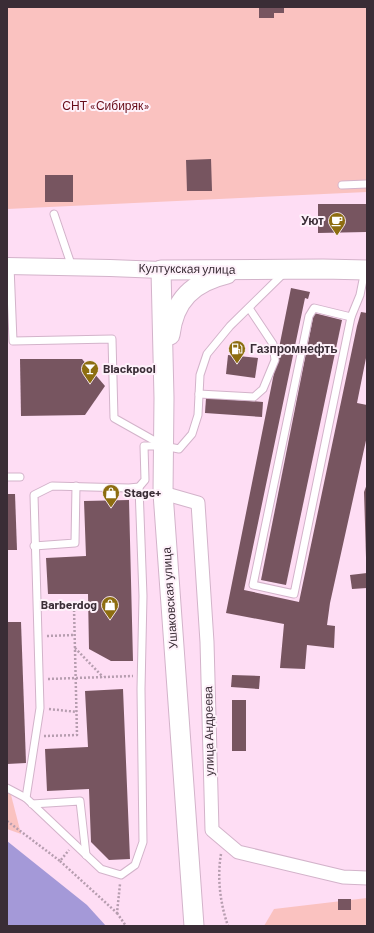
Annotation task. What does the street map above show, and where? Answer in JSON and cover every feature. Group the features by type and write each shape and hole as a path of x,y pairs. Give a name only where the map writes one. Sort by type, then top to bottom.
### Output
{"main road":[{"name":"Ушаковская улица","path":"161,270 164,398 163,493 194,926"},
{"name":"Култукская улица","path":"161,270 366,270"},
{"path":"164,398 169,372 172,320 178,305 186,295 209,278 246,270"}],"street":[{"name":"Култукская улица","path":"9,266 161,270"},
{"name":"улица Андреева","path":"163,493 198,503 207,642 212,830 238,852 342,877 367,878"}],"lane":[{"path":"342,185 367,184"},
{"path":"54,214 72,267"},
{"path":"9,266 13,341 112,339 114,418 164,446"},
{"path":"7,788 29,801 101,869 121,875 135,865 143,842 141,676 143,596 139,487 145,480 144,446 164,446 179,449 192,434 198,415 200,375 208,354 230,326 288,269"},
{"path":"351,317 314,308 309,316 253,585 294,594 351,317 360,295 366,270"},
{"path":"199,394 254,397 263,389 275,360 273,344 249,308"},
{"path":"7,477 20,477"},
{"path":"29,801 40,708 34,546 34,495 52,486 139,487"},
{"path":"34,546 75,543 76,486"},
{"path":"29,801 80,801 86,855"}],"path":[{"path":"36,610 74,608 77,735 36,736"},
{"path":"37,636 74,635"},
{"path":"75,648 103,677"},
{"path":"39,679 141,676"},
{"path":"40,708 76,712"},
{"path":"7,821 60,861 117,913 126,926"},
{"path":"224,840 218,872 228,926"},
{"path":"60,861 74,844"},
{"path":"117,913 121,875"}],"green space":[{"name":"СНТ «Сибиряк»","path":"7,7 367,7 367,192 7,209"},
{"path":"8,783 21,834 7,829"},
{"path":"367,898 367,926 264,926 274,909"}],"shaded area":[{"path":"7,841 87,905 106,926 8,926"}],"building":[{"path":"259,7 284,7 284,13 274,13 274,18 259,18"},
{"path":"211,159 212,191 187,191 186,160"},
{"path":"45,175 73,175 73,202 45,202"},
{"path":"318,204 366,204 366,232 318,233"},
{"path":"291,288 310,292 308,299 305,298 244,590 299,602 357,326 361,312 367,313 367,353 357,403 367,405 367,436 330,603 327,625 335,626 334,648 307,645 305,669 280,668 284,624 226,613"},
{"path":"314,313 342,320 286,585 261,580"},
{"path":"228,355 258,358 255,378 226,374"},
{"path":"20,359 82,359 105,386 85,415 21,416"},
{"path":"206,398 263,402 262,417 205,413"},
{"path":"367,484 367,557 366,557 364,492"},
{"path":"7,494 15,494 17,550 7,550"},
{"path":"129,500 133,661 111,661 89,649 88,594 48,594 46,558 86,556 84,501"},
{"path":"367,573 367,588 352,589 350,575"},
{"path":"7,622 21,622 26,763 7,764"},
{"path":"232,675 260,676 259,689 231,687"},
{"path":"123,689 130,859 109,860 91,842 89,789 47,791 45,749 88,747 85,691"},
{"path":"232,700 246,700 246,751 232,751"},
{"path":"338,899 351,899 351,910 338,910"}],"place":[{"name":"Уют","path":"337,236"},
{"name":"Газпромнефть","path":"237,364"},
{"name":"Blackpool","path":"90,384"},
{"name":"Stage+","path":"111,508"},
{"name":"Barberdog","path":"110,620"}]}
